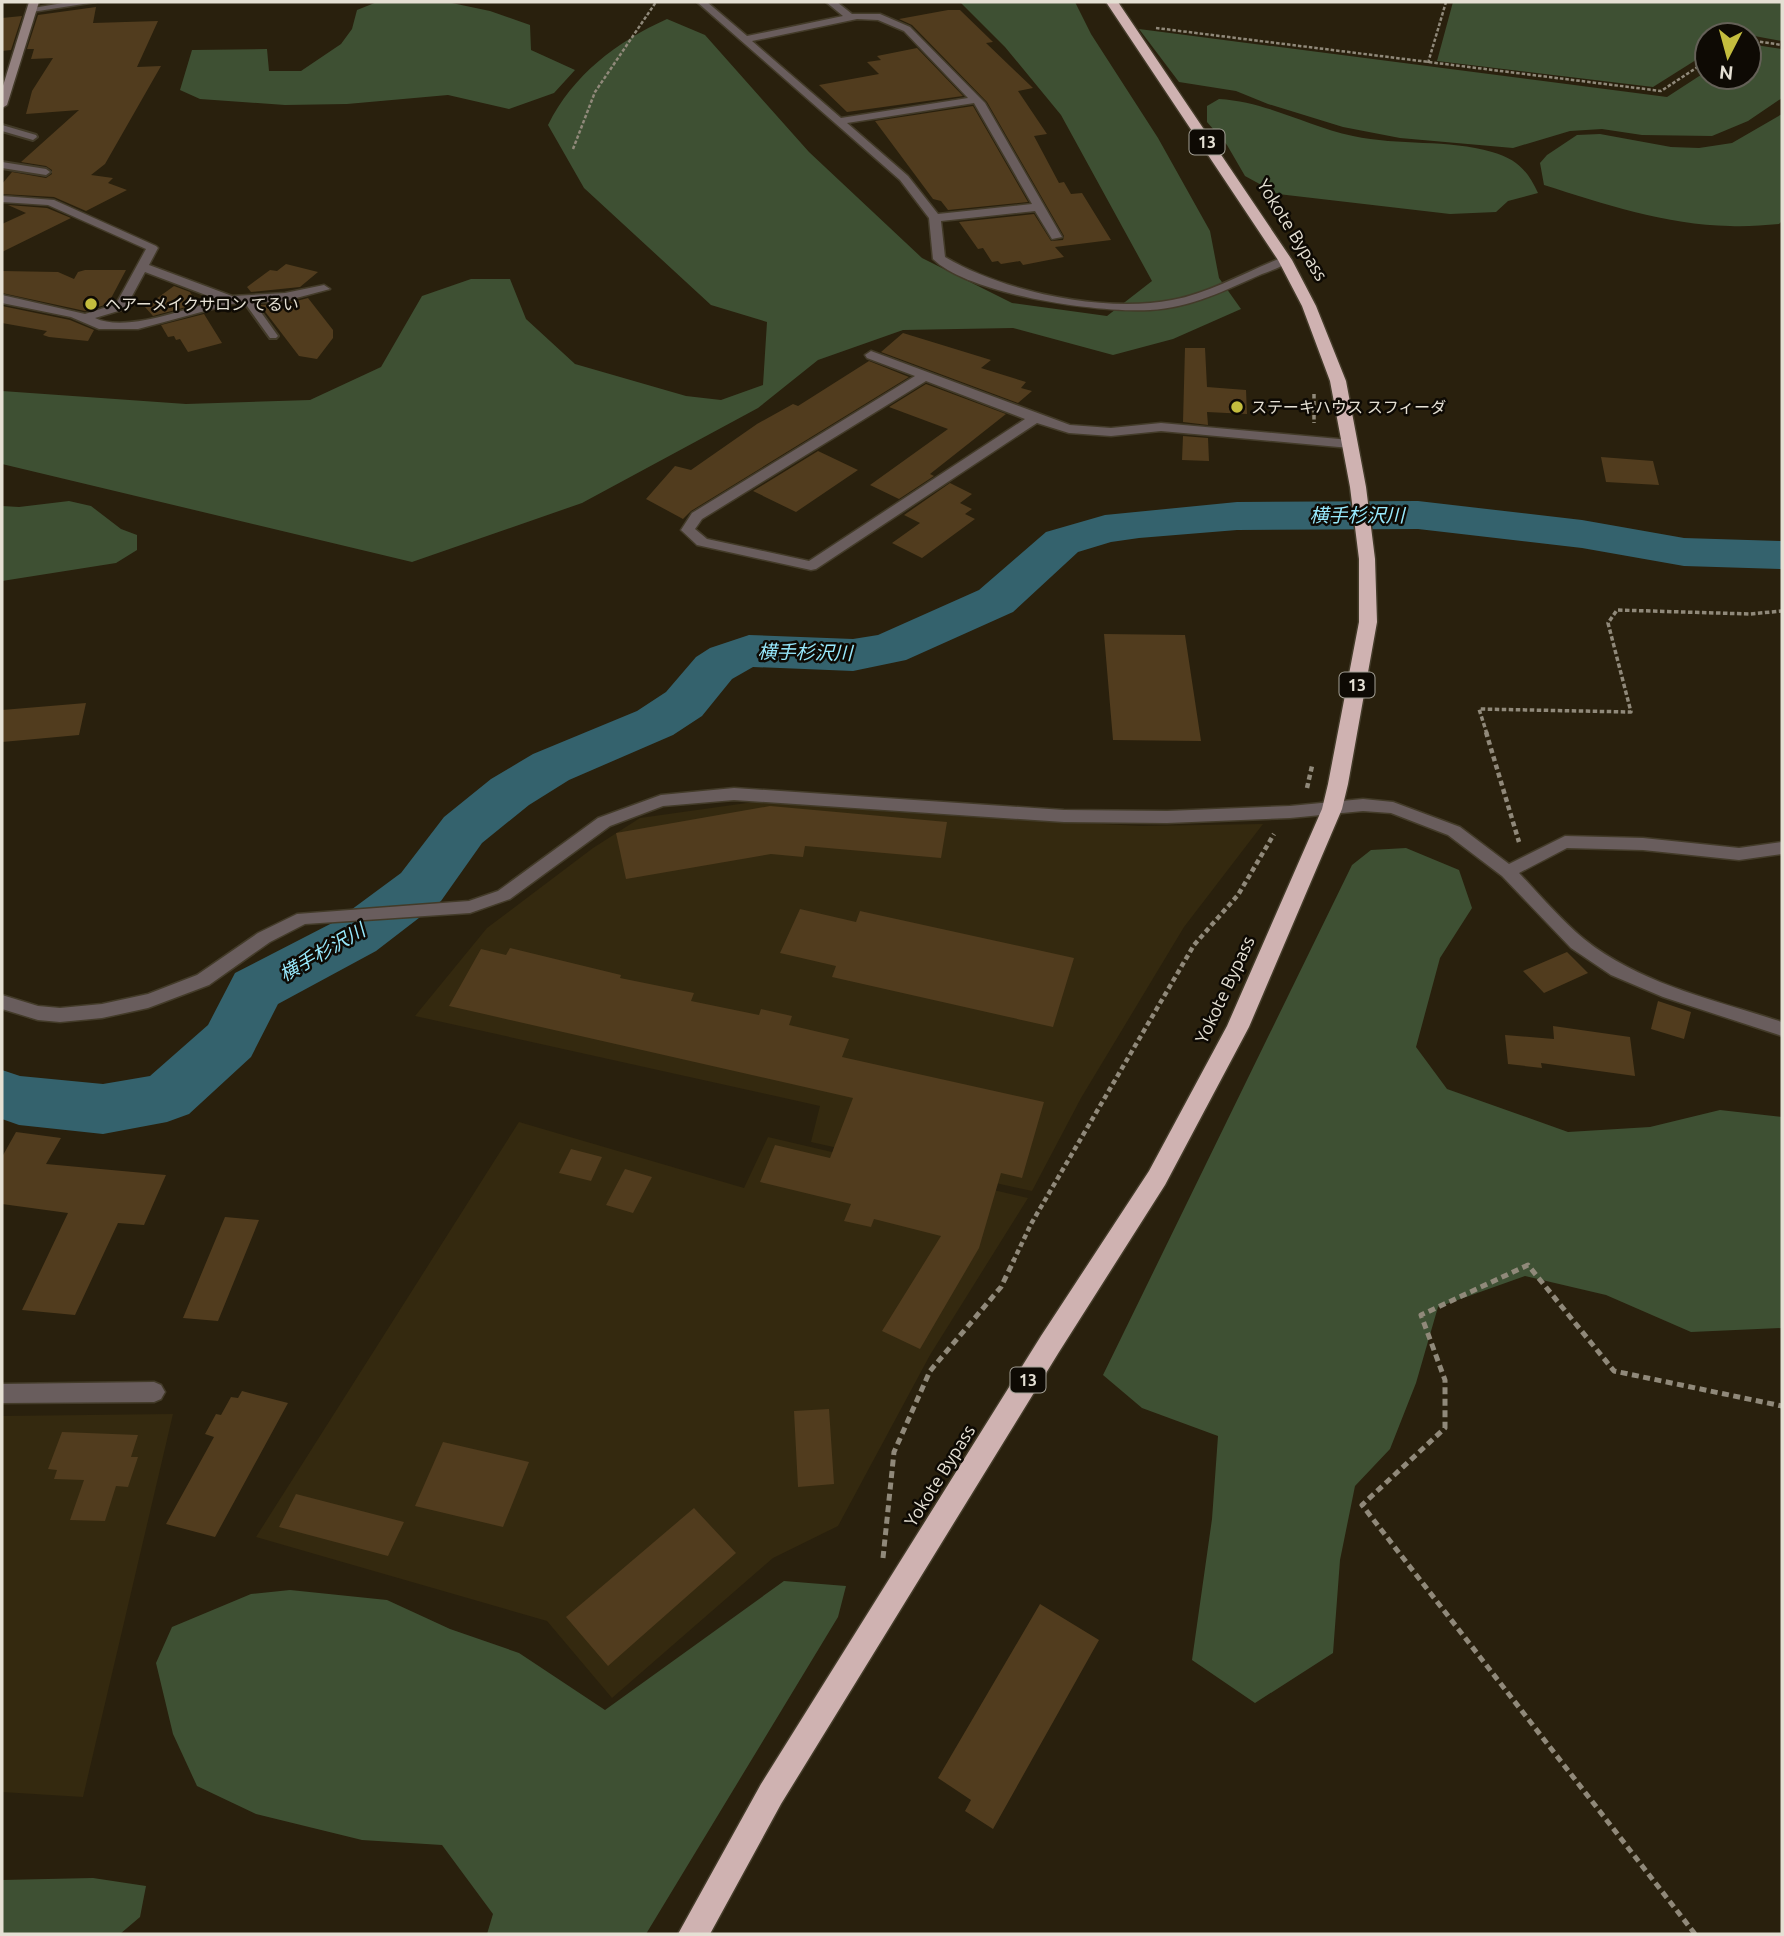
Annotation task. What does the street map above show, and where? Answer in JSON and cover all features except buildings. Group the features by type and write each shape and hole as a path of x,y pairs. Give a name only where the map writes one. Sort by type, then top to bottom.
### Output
{"highway":[{"name":"Yokote Bypass","path":"693,1934 771,1794 1050,1344 1157,1178 1238,1027 1332,809 1368,622 1367,559 1358,487 1338,381 1309,306 1285,260 1112,2"}],"main road":[{"path":"2,105 33,5"}],"street":[{"path":"33,5 91,2"},
{"path":"702,2 904,178 935,218 939,259 961,271 1018,291 1102,306 1142,309 1172,304 1228,287 1285,260"},
{"path":"831,2 850,17"},
{"path":"746,39 850,17 880,17 907,29 976,100 1056,237"},
{"path":"840,121 976,100"},
{"path":"2,199 50,202 152,248 121,306 84,318"},
{"path":"935,218 1039,207"},
{"path":"144,267 231,300"},
{"path":"2,299 84,318 99,325 138,325 231,300 285,297 324,289"},
{"path":"871,355 923,377 1069,429 1111,432 1161,427 1350,444"},
{"path":"923,377 697,516 688,530 702,542 811,566 1035,418"},
{"path":"2,1002 43,1014 96,1012 148,1001 201,982 282,925 303,918 470,907 504,895 604,822 661,801 734,794 1064,816 1167,817 1292,812 1363,805 1393,808 1454,831 1508,872 1577,943 1617,970 1669,992 1782,1029"},
{"path":"1508,872 1565,842 1643,844 1739,854 1782,848"},
{"path":"2,1394 153,1392"}],"lane":[{"path":"2,128 33,137"},
{"path":"2,165 46,172"},
{"path":"247,299 272,336"}],"path":[{"path":"573,149 595,92 656,2"},
{"path":"1428,63 1446,2"},
{"path":"1127,25 1661,91 1693,70"},
{"path":"1763,42 1782,45"},
{"path":"1314,381 1316,441"},
{"path":"1528,862 1517,837 1479,709 1631,712 1608,623 1612,614 1618,610 1750,614 1782,611"},
{"path":"881,1570 894,1452 930,1371 1001,1287 1031,1224 1195,945 1238,895 1274,834 1306,796 1314,755"},
{"path":"1695,1934 1362,1505 1445,1428 1445,1380 1421,1315 1528,1265 1614,1371 1782,1406"}],"shaded area":[{"path":"754,802 1141,826 1263,824 1184,927 1081,1098 1032,1191 811,1142 820,1106 415,1016 487,928 593,848 640,818"},
{"path":"519,1122 744,1188 768,1137 1028,1198 930,1355 838,1526 773,1558 612,1698 547,1621 256,1537"},
{"path":"173,1414 83,1797 2,1792 2,1416"}],"green space":[{"path":"377,2 447,2 490,11 530,25 531,50 575,70 554,93 509,109 448,95 347,104 285,105 200,99 180,90 192,50 267,49 269,71 301,71 341,44 352,29 357,10"},
{"path":"960,2 1075,2 1091,34 1158,138 1210,231 1219,278 1241,309 1173,339 1113,355 1013,328 903,330 818,360 758,408 582,503 412,562 2,464 2,391 186,404 310,400 381,367 422,296 471,279 510,279 526,319 575,364 686,396 721,400 763,385 767,322 711,305 584,188 548,125 570,91 598,62 630,38 667,19 705,35 809,152 922,258 1012,303 1107,316 1152,281 1061,115 1005,47"},
{"path":"1453,2 1782,2 1782,41 1763,38 1763,21 1693,21 1693,62 1653,87 1437,61"},
{"path":"1139,29 1667,97 1693,80 1693,91 1763,91 1763,46 1782,49 1782,98 1748,121 1712,136 1642,135 1602,129 1570,131 1513,148 1400,138 1343,127 1268,104 1236,91 1179,82"},
{"path":"1219,99 1271,109 1353,136 1458,145 1492,152 1521,167 1538,193 1508,201 1496,212 1450,214 1278,194 1245,176 1227,145 1207,122 1207,106"},
{"path":"1782,114 1782,221 1779,224 1736,226 1682,222 1636,212 1544,185 1540,163 1547,155 1577,135 1600,134 1671,147 1699,148 1732,143"},
{"path":"69,501 91,506 121,529 137,535 137,550 116,563 2,581 2,506 19,507"},
{"path":"1406,848 1459,870 1472,908 1440,958 1416,1047 1447,1089 1568,1132 1650,1127 1720,1110 1782,1117 1782,1328 1691,1332 1606,1295 1525,1276 1438,1307 1416,1383 1390,1449 1355,1486 1340,1560 1333,1653 1255,1703 1192,1660 1212,1519 1218,1436 1142,1408 1103,1375 1352,865 1371,850"},
{"path":"784,1581 846,1586 838,1617 646,1934 487,1934 493,1914 442,1845 362,1840 256,1814 197,1786 173,1734 156,1663 172,1627 251,1594 290,1590 387,1600 450,1629 519,1653 605,1710"},
{"path":"93,1878 146,1886 140,1917 120,1934 2,1934 2,1880"}],"waterway":[{"name":"横手杉沢川","path":"2,1094 19,1100 103,1109 167,1097 230,1041 256,989 356,936 421,887 463,830 510,792 551,767 655,723 684,704 714,668 727,659 749,651 853,655 889,649 996,601 1062,542 1105,529 1237,516 1418,515 1582,534 1684,552 1782,555"}],"place":[{"name":"ヘアーメイクサロン てるい","path":"91,304"},
{"name":"ステーキハウス スフィーダ","path":"1237,407"}]}
